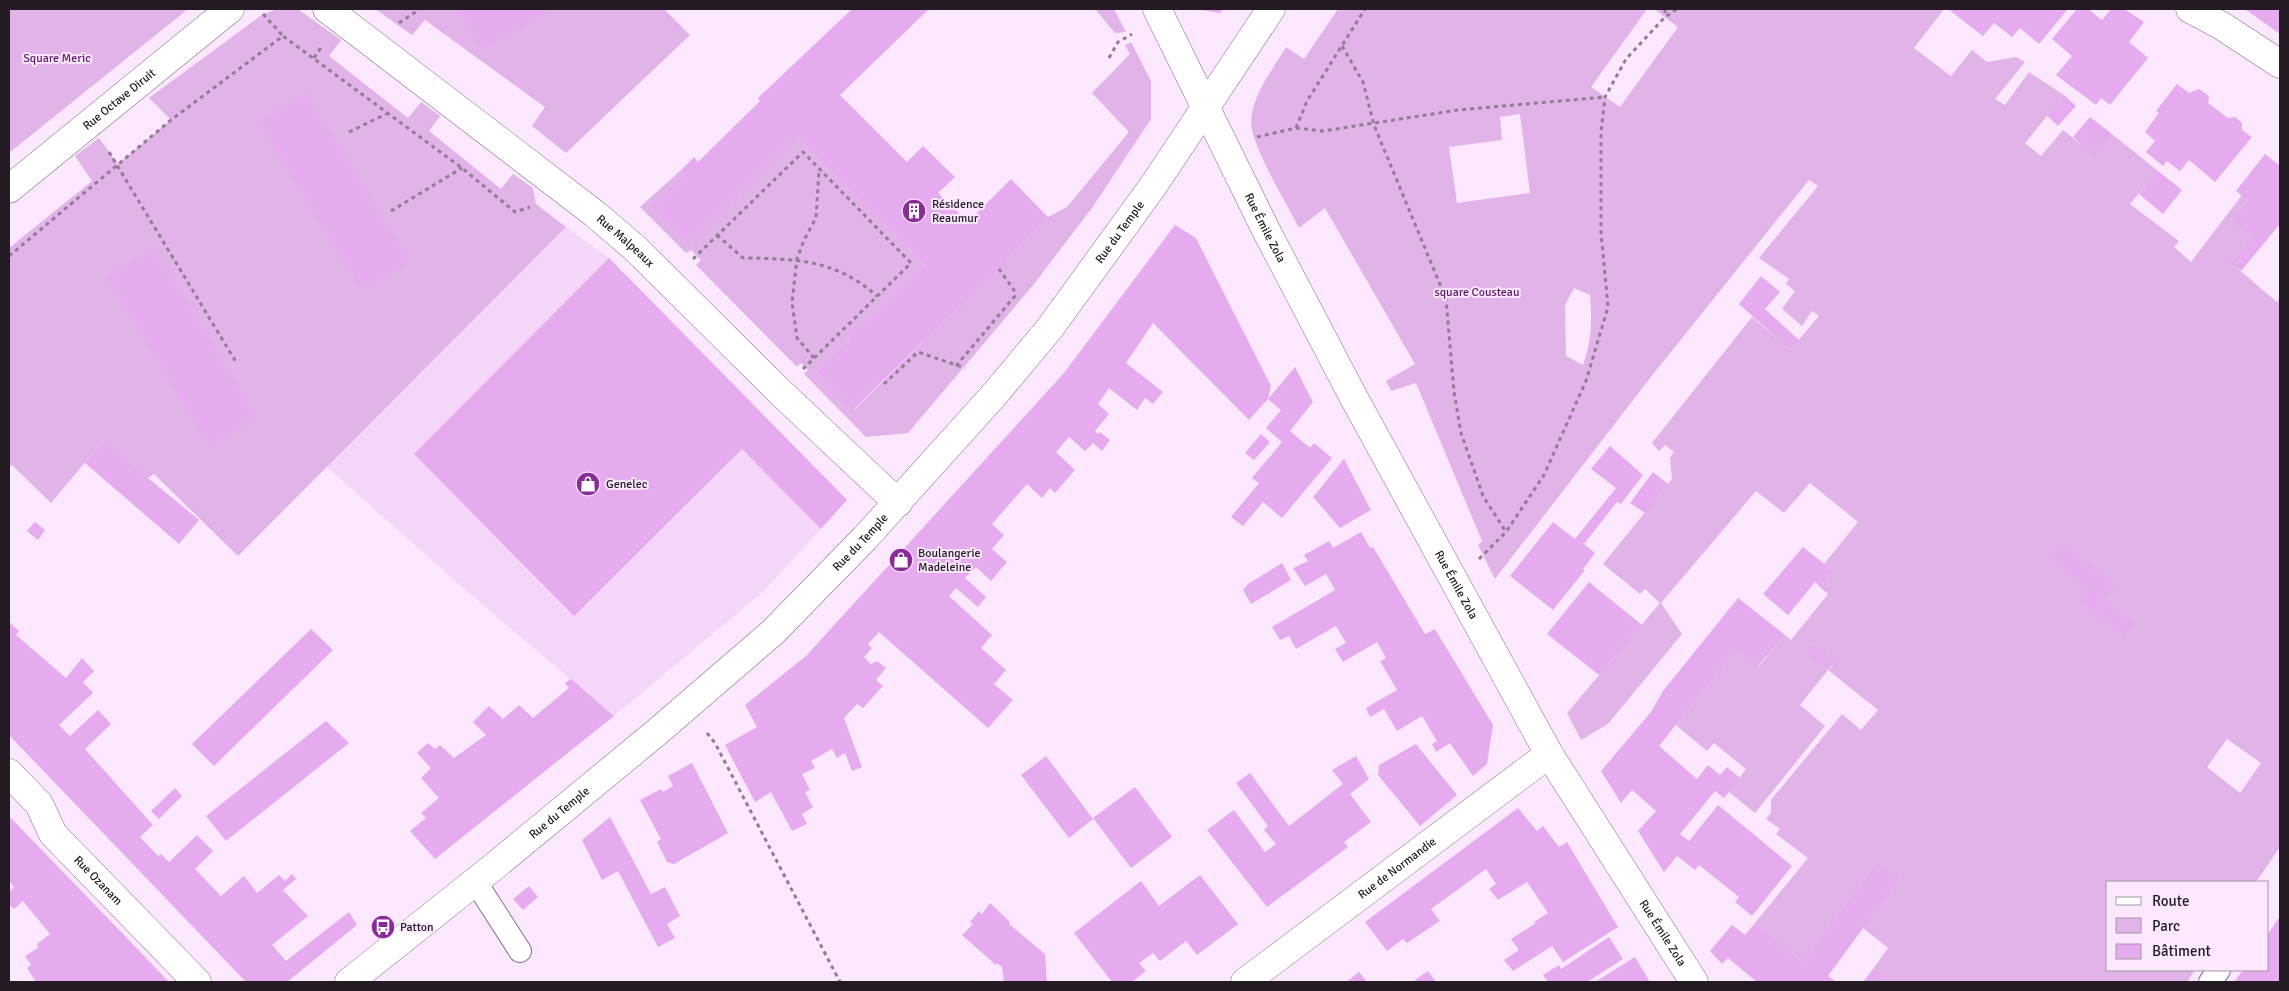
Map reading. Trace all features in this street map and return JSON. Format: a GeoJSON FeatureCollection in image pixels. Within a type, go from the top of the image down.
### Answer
{"type":"FeatureCollection","features":[{"type":"Feature","properties":{"kind":"street","name":"Rue Octave Diruit"},"geometry":{"type":"LineString","coordinates":[[9,190],[88,123],[230,9]]}},
{"type":"Feature","properties":{"kind":"street","name":"Rue Malpeaux"},"geometry":{"type":"LineString","coordinates":[[327,9],[595,214],[670,282],[779,391],[898,503]]}},
{"type":"Feature","properties":{"kind":"street","name":"Rue Émile Zola"},"geometry":{"type":"LineString","coordinates":[[1157,9],[1171,33],[1237,175],[1354,398],[1549,754],[1694,982]]}},
{"type":"Feature","properties":{"kind":"street","name":"Rue du Temple"},"geometry":{"type":"LineString","coordinates":[[349,982],[686,707],[773,632],[898,503],[994,395],[1050,328],[1152,186],[1271,9]]}},
{"type":"Feature","properties":{"kind":"street"},"geometry":{"type":"LineString","coordinates":[[2190,9],[2222,26],[2280,64]]}},
{"type":"Feature","properties":{"kind":"street","name":"Rue de Normandie"},"geometry":{"type":"LineString","coordinates":[[1245,982],[1549,754]]}},
{"type":"Feature","properties":{"kind":"street","name":"Rue Ozanam"},"geometry":{"type":"LineString","coordinates":[[9,774],[39,804],[53,834],[198,982]]}},
{"type":"Feature","properties":{"kind":"lane"},"geometry":{"type":"LineString","coordinates":[[475,881],[520,951]]}},
{"type":"Feature","properties":{"kind":"lane"},"geometry":{"type":"LineString","coordinates":[[2210,982],[2218,971]]}},
{"type":"Feature","properties":{"kind":"path"},"geometry":{"type":"LineString","coordinates":[[257,9],[282,36],[462,168],[514,212],[536,204],[558,187]]}},
{"type":"Feature","properties":{"kind":"path"},"geometry":{"type":"LineString","coordinates":[[396,25],[420,9]]}},
{"type":"Feature","properties":{"kind":"path"},"geometry":{"type":"LineString","coordinates":[[1365,9],[1307,101],[1296,128],[1323,131],[1374,125],[1458,110],[1605,97]]}},
{"type":"Feature","properties":{"kind":"path"},"geometry":{"type":"LineString","coordinates":[[1665,9],[1665,17]]}},
{"type":"Feature","properties":{"kind":"path"},"geometry":{"type":"LineString","coordinates":[[1454,581],[1463,576],[1506,532],[1544,475],[1586,381],[1608,307],[1601,193],[1601,132],[1605,97],[1626,59],[1665,17],[1677,9]]}},
{"type":"Feature","properties":{"kind":"path"},"geometry":{"type":"LineString","coordinates":[[1109,58],[1118,42],[1133,33]]}},
{"type":"Feature","properties":{"kind":"path"},"geometry":{"type":"LineString","coordinates":[[9,256],[171,120],[282,36]]}},
{"type":"Feature","properties":{"kind":"path"},"geometry":{"type":"LineString","coordinates":[[1342,46],[1363,82],[1374,125],[1446,299],[1454,392],[1462,433],[1483,496],[1506,532]]}},
{"type":"Feature","properties":{"kind":"path"},"geometry":{"type":"LineString","coordinates":[[349,132],[388,113]]}},
{"type":"Feature","properties":{"kind":"path"},"geometry":{"type":"LineString","coordinates":[[88,123],[118,164],[236,362]]}},
{"type":"Feature","properties":{"kind":"path"},"geometry":{"type":"LineString","coordinates":[[670,282],[803,152],[911,263],[779,391]]}},
{"type":"Feature","properties":{"kind":"path"},"geometry":{"type":"LineString","coordinates":[[391,211],[462,168]]}},
{"type":"Feature","properties":{"kind":"path"},"geometry":{"type":"LineString","coordinates":[[814,358],[797,338],[792,303],[797,259],[804,240],[816,218],[819,169]]}},
{"type":"Feature","properties":{"kind":"path"},"geometry":{"type":"LineString","coordinates":[[717,235],[743,258],[797,259],[842,272],[862,282],[878,296]]}},
{"type":"Feature","properties":{"kind":"path"},"geometry":{"type":"LineString","coordinates":[[956,366],[1015,296],[1014,290],[999,269]]}},
{"type":"Feature","properties":{"kind":"path"},"geometry":{"type":"LineString","coordinates":[[884,384],[918,352],[964,368]]}},
{"type":"Feature","properties":{"kind":"path"},"geometry":{"type":"LineString","coordinates":[[686,707],[715,742],[840,982]]}},
{"type":"Feature","properties":{"kind":"shaded area","name":"Genelec"},"geometry":{"type":"Polygon","coordinates":[[[566,227],[609,258],[847,500],[763,592],[614,716],[462,587],[327,467],[566,227]]]}},
{"type":"Feature","properties":{"kind":"green space","name":"Square Meric"},"geometry":{"type":"Polygon","coordinates":[[[9,9],[188,9],[9,153],[9,9]]]}},
{"type":"Feature","properties":{"kind":"green space"},"geometry":{"type":"Polygon","coordinates":[[[278,9],[299,10],[341,40],[329,56],[408,118],[421,102],[440,116],[429,131],[501,189],[513,174],[533,188],[536,204],[566,227],[238,556],[154,474],[148,478],[103,441],[51,503],[12,465],[9,468],[9,248],[92,181],[75,156],[99,138],[118,164],[171,120],[149,98],[263,14],[278,9]]]}},
{"type":"Feature","properties":{"kind":"green space"},"geometry":{"type":"Polygon","coordinates":[[[375,9],[664,9],[690,35],[566,153],[532,126],[545,107],[425,20],[412,35],[375,9]]]}},
{"type":"Feature","properties":{"kind":"green space"},"geometry":{"type":"Polygon","coordinates":[[[1095,9],[1114,9],[1126,32],[1115,33],[1095,9]]]}},
{"type":"Feature","properties":{"kind":"green space","name":"square Cousteau"},"geometry":{"type":"Polygon","coordinates":[[[1338,9],[1647,9],[1591,87],[1620,107],[1678,27],[1654,9],[1944,9],[1914,48],[1951,76],[1972,50],[1987,62],[2016,57],[2025,62],[1995,99],[2005,105],[2029,72],[2064,95],[2025,143],[2041,156],[2063,130],[2094,155],[2112,134],[2158,171],[2130,204],[2179,241],[2174,247],[2191,262],[2242,195],[2247,200],[2231,221],[2252,237],[2231,263],[2277,302],[2280,298],[2280,847],[2257,881],[2106,881],[2106,971],[2194,971],[2187,982],[1878,982],[1882,976],[1873,969],[1888,948],[1863,928],[1900,878],[1878,862],[1802,961],[1755,923],[1808,858],[1776,834],[1780,829],[1766,819],[1771,813],[1771,800],[1842,714],[1861,730],[1878,710],[1828,670],[1800,705],[1825,726],[1755,813],[1729,792],[1746,769],[1714,743],[1707,751],[1676,725],[1736,650],[1758,667],[1785,635],[1791,640],[1828,594],[1820,587],[1833,571],[1824,564],[1858,522],[1810,483],[1784,513],[1756,491],[1661,603],[1682,634],[1608,724],[1581,740],[1567,713],[1660,603],[1645,589],[1640,594],[1603,564],[1672,479],[1670,458],[1674,452],[1665,445],[1659,451],[1652,443],[1752,317],[1790,350],[1819,316],[1812,311],[1802,326],[1782,309],[1795,291],[1786,284],[1789,279],[1759,258],[1818,186],[1809,180],[1654,373],[1495,579],[1478,545],[1482,541],[1416,383],[1391,391],[1386,381],[1415,364],[1325,208],[1299,228],[1256,144],[1251,120],[1255,101],[1264,82],[1286,47],[1304,59],[1338,9]],[[1520,114],[1500,117],[1502,140],[1449,147],[1457,203],[1530,193],[1520,114]],[[1574,288],[1565,305],[1566,356],[1583,365],[1591,330],[1590,295],[1574,288]],[[2114,585],[2087,588],[2078,601],[2122,636],[2103,600],[2114,585]],[[1813,643],[1807,652],[1829,670],[1836,661],[1813,643]],[[2227,739],[2207,767],[2240,793],[2261,763],[2227,739]]]}},
{"type":"Feature","properties":{"kind":"green space"},"geometry":{"type":"Polygon","coordinates":[[[1131,42],[1151,81],[1151,119],[1092,208],[1034,284],[908,433],[866,437],[804,374],[808,370],[801,363],[797,367],[696,265],[701,260],[691,250],[686,253],[640,207],[680,171],[684,174],[689,244],[798,137],[925,265],[862,328],[857,323],[844,335],[849,340],[816,372],[854,410],[1006,262],[1005,260],[1048,217],[1067,207],[1129,132],[1092,93],[1130,54],[1125,45],[1131,42]]]}},
{"type":"Feature","properties":{"kind":"building"},"geometry":{"type":"Polygon","coordinates":[[[457,9],[552,9],[482,50],[457,9]]]}},
{"type":"Feature","properties":{"kind":"building","name":"Résidence Reaumur"},"geometry":{"type":"Polygon","coordinates":[[[852,9],[929,9],[840,95],[907,162],[923,146],[955,177],[938,193],[968,222],[1011,179],[1048,217],[1005,260],[1007,262],[961,304],[853,410],[816,372],[849,340],[844,335],[857,323],[862,328],[925,265],[798,137],[689,244],[652,206],[684,174],[680,171],[694,157],[698,162],[760,101],[758,98],[852,9]]]}},
{"type":"Feature","properties":{"kind":"building"},"geometry":{"type":"Polygon","coordinates":[[[1195,9],[1223,9],[1220,13],[1195,9]]]}},
{"type":"Feature","properties":{"kind":"building"},"geometry":{"type":"Polygon","coordinates":[[[1948,9],[2067,10],[2039,44],[2020,28],[2012,37],[1994,23],[1983,36],[1948,9]]]}},
{"type":"Feature","properties":{"kind":"building"},"geometry":{"type":"Polygon","coordinates":[[[2077,9],[2088,9],[2102,20],[2111,9],[2124,9],[2144,22],[2129,42],[2148,58],[2110,105],[2101,98],[2096,105],[2056,75],[2072,56],[2052,39],[2077,9]]]}},
{"type":"Feature","properties":{"kind":"building"},"geometry":{"type":"Polygon","coordinates":[[[2245,9],[2280,9],[2280,34],[2245,9]]]}},
{"type":"Feature","properties":{"kind":"building"},"geometry":{"type":"Polygon","coordinates":[[[2177,84],[2189,93],[2199,89],[2209,96],[2208,103],[2228,118],[2235,117],[2242,123],[2242,130],[2252,137],[2215,182],[2189,160],[2180,171],[2167,161],[2163,166],[2146,152],[2155,141],[2145,132],[2159,113],[2156,111],[2177,84]]]}},
{"type":"Feature","properties":{"kind":"building"},"geometry":{"type":"Polygon","coordinates":[[[306,93],[409,262],[362,290],[259,122],[306,93]]]}},
{"type":"Feature","properties":{"kind":"building"},"geometry":{"type":"Polygon","coordinates":[[[2064,95],[2076,106],[2058,126],[2047,116],[2064,95]]]}},
{"type":"Feature","properties":{"kind":"building"},"geometry":{"type":"Polygon","coordinates":[[[2090,117],[2112,134],[2094,156],[2073,137],[2090,117]]]}},
{"type":"Feature","properties":{"kind":"building"},"geometry":{"type":"Polygon","coordinates":[[[2265,154],[2280,166],[2280,224],[2241,271],[2231,263],[2252,237],[2231,221],[2247,200],[2236,191],[2265,154]]]}},
{"type":"Feature","properties":{"kind":"building"},"geometry":{"type":"Polygon","coordinates":[[[2158,171],[2182,190],[2163,214],[2139,194],[2158,171]]]}},
{"type":"Feature","properties":{"kind":"building"},"geometry":{"type":"Polygon","coordinates":[[[1175,225],[1196,238],[1271,386],[1268,399],[1249,420],[1153,323],[1126,363],[1163,392],[1153,404],[1145,398],[1137,410],[1109,388],[1098,404],[1109,414],[1095,431],[1098,434],[1100,432],[1110,440],[1102,451],[1093,443],[1085,451],[1069,437],[1056,452],[1075,470],[1055,493],[1050,488],[1042,498],[1027,484],[992,524],[1004,535],[992,549],[1007,562],[991,581],[976,567],[965,578],[986,597],[978,607],[956,588],[949,596],[992,635],[981,648],[1006,670],[994,684],[1013,700],[988,728],[879,632],[868,644],[872,648],[864,657],[871,664],[877,661],[886,668],[876,680],[883,686],[863,708],[857,704],[844,718],[862,767],[852,771],[845,753],[837,758],[832,749],[811,761],[815,768],[802,774],[810,790],[805,792],[813,807],[802,814],[807,824],[792,831],[771,792],[755,802],[725,745],[757,727],[745,705],[806,656],[1064,373],[1175,225]]]}},
{"type":"Feature","properties":{"kind":"building"},"geometry":{"type":"Polygon","coordinates":[[[154,249],[256,417],[210,446],[107,277],[154,249]]]}},
{"type":"Feature","properties":{"kind":"building"},"geometry":{"type":"Polygon","coordinates":[[[609,258],[847,500],[821,529],[742,449],[574,616],[414,454],[609,258]]]}},
{"type":"Feature","properties":{"kind":"building"},"geometry":{"type":"Polygon","coordinates":[[[1761,276],[1780,292],[1765,309],[1799,340],[1790,350],[1739,304],[1761,276]]]}},
{"type":"Feature","properties":{"kind":"building"},"geometry":{"type":"Polygon","coordinates":[[[1295,367],[1313,402],[1290,431],[1310,448],[1314,443],[1332,458],[1282,518],[1263,502],[1243,526],[1231,517],[1259,483],[1252,478],[1282,442],[1266,428],[1281,410],[1268,399],[1295,367]]]}},
{"type":"Feature","properties":{"kind":"building"},"geometry":{"type":"Polygon","coordinates":[[[1261,434],[1270,442],[1254,460],[1245,453],[1261,434]]]}},
{"type":"Feature","properties":{"kind":"building"},"geometry":{"type":"Polygon","coordinates":[[[103,441],[199,520],[179,544],[85,463],[103,441]]]}},
{"type":"Feature","properties":{"kind":"building"},"geometry":{"type":"Polygon","coordinates":[[[1610,446],[1643,475],[1621,504],[1617,502],[1584,544],[1595,553],[1583,569],[1585,570],[1553,610],[1510,576],[1553,522],[1575,539],[1616,488],[1591,469],[1610,446]]]}},
{"type":"Feature","properties":{"kind":"building"},"geometry":{"type":"Polygon","coordinates":[[[1344,459],[1371,510],[1340,528],[1313,497],[1344,459]]]}},
{"type":"Feature","properties":{"kind":"building"},"geometry":{"type":"Polygon","coordinates":[[[1653,472],[1668,484],[1645,513],[1630,503],[1653,472]]]}},
{"type":"Feature","properties":{"kind":"building"},"geometry":{"type":"Polygon","coordinates":[[[35,522],[45,530],[38,540],[27,531],[35,522]]]}},
{"type":"Feature","properties":{"kind":"building"},"geometry":{"type":"Polygon","coordinates":[[[1361,532],[1370,548],[1373,547],[1425,634],[1435,629],[1493,725],[1487,764],[1473,776],[1450,743],[1436,752],[1432,744],[1437,741],[1422,716],[1397,731],[1384,709],[1370,717],[1366,708],[1397,690],[1380,661],[1386,658],[1377,642],[1343,662],[1335,649],[1346,643],[1336,626],[1296,649],[1289,636],[1280,640],[1272,627],[1335,590],[1326,574],[1305,586],[1293,568],[1308,561],[1304,555],[1329,541],[1333,548],[1361,532]]]}},
{"type":"Feature","properties":{"kind":"building"},"geometry":{"type":"Polygon","coordinates":[[[2061,543],[2115,585],[2103,600],[2133,623],[2123,637],[2078,601],[2087,588],[2050,558],[2061,543]]]}},
{"type":"Feature","properties":{"kind":"building"},"geometry":{"type":"Polygon","coordinates":[[[1803,547],[1833,571],[1820,587],[1815,582],[1788,615],[1763,594],[1803,547]]]}},
{"type":"Feature","properties":{"kind":"building"},"geometry":{"type":"Polygon","coordinates":[[[1282,563],[1291,580],[1251,604],[1243,590],[1248,584],[1282,563]]]}},
{"type":"Feature","properties":{"kind":"building"},"geometry":{"type":"Polygon","coordinates":[[[1589,582],[1642,625],[1599,675],[1547,634],[1589,582]]]}},
{"type":"Feature","properties":{"kind":"building"},"geometry":{"type":"Polygon","coordinates":[[[1738,598],[1785,635],[1757,667],[1736,650],[1659,746],[1697,779],[1708,765],[1720,775],[1727,767],[1740,778],[1724,798],[1715,791],[1680,834],[1689,841],[1718,805],[1792,866],[1752,916],[1735,902],[1739,897],[1699,865],[1695,870],[1677,856],[1664,872],[1638,831],[1656,811],[1632,790],[1621,803],[1601,771],[1651,712],[1663,691],[1738,598]]]}},
{"type":"Feature","properties":{"kind":"building"},"geometry":{"type":"Polygon","coordinates":[[[9,622],[19,631],[16,635],[66,678],[82,658],[94,671],[83,682],[93,693],[59,725],[70,736],[98,710],[111,724],[85,749],[153,825],[140,837],[158,856],[161,854],[169,862],[197,835],[213,851],[195,869],[221,896],[244,876],[257,893],[279,875],[285,881],[292,874],[296,879],[283,890],[308,916],[272,945],[286,961],[349,912],[357,925],[287,982],[246,982],[9,735],[9,622]]]}},
{"type":"Feature","properties":{"kind":"building"},"geometry":{"type":"Polygon","coordinates":[[[311,629],[333,650],[214,766],[192,744],[311,629]]]}},
{"type":"Feature","properties":{"kind":"building"},"geometry":{"type":"Polygon","coordinates":[[[1813,643],[1836,661],[1828,670],[1806,652],[1813,643]]]}},
{"type":"Feature","properties":{"kind":"building"},"geometry":{"type":"Polygon","coordinates":[[[571,679],[614,716],[435,859],[410,831],[426,818],[421,813],[439,798],[421,778],[431,768],[417,753],[428,743],[435,749],[440,745],[454,758],[486,735],[473,722],[489,706],[503,719],[519,705],[533,718],[569,688],[565,683],[571,679]]]}},
{"type":"Feature","properties":{"kind":"building"},"geometry":{"type":"Polygon","coordinates":[[[326,721],[349,743],[226,841],[206,816],[326,721]]]}},
{"type":"Feature","properties":{"kind":"building"},"geometry":{"type":"Polygon","coordinates":[[[1416,744],[1457,795],[1420,826],[1378,775],[1379,765],[1416,744]]]}},
{"type":"Feature","properties":{"kind":"building"},"geometry":{"type":"Polygon","coordinates":[[[1046,756],[1093,819],[1069,838],[1021,775],[1046,756]]]}},
{"type":"Feature","properties":{"kind":"building"},"geometry":{"type":"Polygon","coordinates":[[[1356,756],[1369,779],[1350,794],[1371,822],[1344,842],[1348,847],[1267,907],[1207,830],[1234,810],[1265,852],[1276,844],[1264,830],[1268,826],[1236,783],[1250,773],[1289,826],[1343,784],[1332,770],[1356,756]]]}},
{"type":"Feature","properties":{"kind":"building"},"geometry":{"type":"Polygon","coordinates":[[[692,763],[728,833],[674,864],[667,862],[657,842],[661,839],[640,800],[661,789],[663,792],[673,786],[668,776],[692,763]]]}},
{"type":"Feature","properties":{"kind":"building"},"geometry":{"type":"Polygon","coordinates":[[[1135,787],[1172,837],[1131,868],[1093,818],[1135,787]]]}},
{"type":"Feature","properties":{"kind":"building"},"geometry":{"type":"Polygon","coordinates":[[[175,788],[182,796],[159,819],[151,811],[175,788]]]}},
{"type":"Feature","properties":{"kind":"building"},"geometry":{"type":"Polygon","coordinates":[[[1518,808],[1537,831],[1543,826],[1559,847],[1567,842],[1618,927],[1563,962],[1552,946],[1513,971],[1504,960],[1519,950],[1511,939],[1548,913],[1527,882],[1498,900],[1489,889],[1496,884],[1486,869],[1431,909],[1440,921],[1407,943],[1403,939],[1387,951],[1365,922],[1518,808]]]}},
{"type":"Feature","properties":{"kind":"building"},"geometry":{"type":"Polygon","coordinates":[[[9,816],[169,982],[36,982],[27,968],[31,965],[25,956],[38,948],[37,944],[50,934],[23,901],[14,909],[9,904],[9,892],[14,887],[9,881],[9,816]]]}},
{"type":"Feature","properties":{"kind":"building"},"geometry":{"type":"Polygon","coordinates":[[[610,817],[651,894],[665,887],[680,916],[667,924],[675,938],[658,947],[618,871],[602,880],[582,840],[610,817]]]}},
{"type":"Feature","properties":{"kind":"building"},"geometry":{"type":"Polygon","coordinates":[[[1878,862],[1900,878],[1828,976],[1834,982],[1757,982],[1728,958],[1722,964],[1710,951],[1732,925],[1745,935],[1755,923],[1802,961],[1878,862]]]}},
{"type":"Feature","properties":{"kind":"building"},"geometry":{"type":"Polygon","coordinates":[[[1200,875],[1238,924],[1197,955],[1186,941],[1160,961],[1153,953],[1139,963],[1146,971],[1132,982],[1112,982],[1074,933],[1141,881],[1159,906],[1200,875]]]}},
{"type":"Feature","properties":{"kind":"building"},"geometry":{"type":"Polygon","coordinates":[[[529,886],[538,897],[523,910],[513,899],[529,886]]]}},
{"type":"Feature","properties":{"kind":"building"},"geometry":{"type":"Polygon","coordinates":[[[990,903],[1010,922],[1009,924],[1045,954],[1047,982],[1004,982],[1002,967],[997,963],[996,965],[962,935],[973,924],[970,922],[979,911],[982,914],[990,903]]]}},
{"type":"Feature","properties":{"kind":"building"},"geometry":{"type":"Polygon","coordinates":[[[2280,916],[2280,979],[2278,982],[2234,982],[2242,971],[2269,971],[2269,932],[2280,916]]]}},
{"type":"Feature","properties":{"kind":"building"},"geometry":{"type":"Polygon","coordinates":[[[1609,937],[1623,959],[1587,982],[1548,982],[1543,975],[1559,965],[1561,969],[1609,937]]]}},
{"type":"Feature","properties":{"kind":"building"},"geometry":{"type":"Polygon","coordinates":[[[1635,957],[1650,982],[1595,982],[1635,957]]]}},
{"type":"Feature","properties":{"kind":"building"},"geometry":{"type":"Polygon","coordinates":[[[1873,969],[1883,976],[1878,982],[1863,982],[1873,969]]]}},
{"type":"Feature","properties":{"kind":"building"},"geometry":{"type":"Polygon","coordinates":[[[1428,971],[1436,982],[1417,982],[1415,980],[1428,971]]]}},
{"type":"Feature","properties":{"kind":"building"},"geometry":{"type":"Polygon","coordinates":[[[1359,972],[1367,982],[1346,982],[1359,972]]]}},
{"type":"Feature","properties":{"kind":"place","name":"Résidence Reaumur"},"geometry":{"type":"Point","coordinates":[914,211]}},
{"type":"Feature","properties":{"kind":"place","name":"Genelec"},"geometry":{"type":"Point","coordinates":[588,484]}},
{"type":"Feature","properties":{"kind":"place","name":"Boulangerie Madeleine"},"geometry":{"type":"Point","coordinates":[901,560]}},
{"type":"Feature","properties":{"kind":"place","name":"Patton"},"geometry":{"type":"Point","coordinates":[383,927]}}]}
